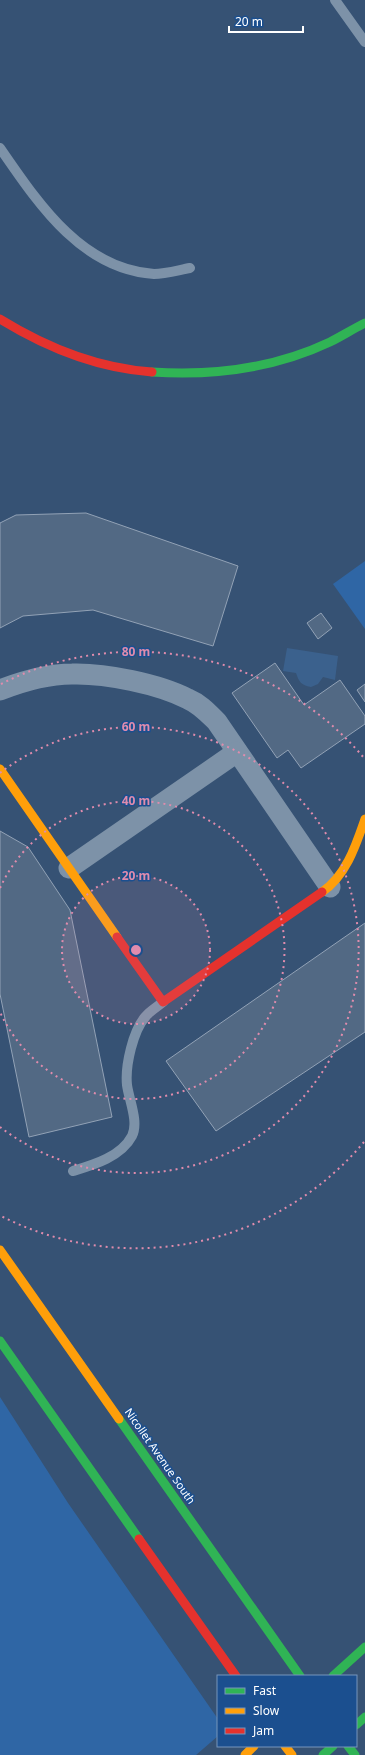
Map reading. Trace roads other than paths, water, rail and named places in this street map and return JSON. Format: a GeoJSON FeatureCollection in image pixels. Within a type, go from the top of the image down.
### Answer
{"type":"FeatureCollection","features":[{"type":"Feature","properties":{"kind":"main road"},"geometry":{"type":"LineString","coordinates":[[0,319],[60,352],[94,362],[130,370],[189,375],[254,368],[315,348],[348,334],[365,323]]}},
{"type":"Feature","properties":{"kind":"main road"},"geometry":{"type":"LineString","coordinates":[[0,769],[163,1002],[330,887],[356,847],[365,820]]}},
{"type":"Feature","properties":{"kind":"main road","name":"Nicollet Avenue South"},"geometry":{"type":"LineString","coordinates":[[0,1250],[299,1675]]}},
{"type":"Feature","properties":{"kind":"main road"},"geometry":{"type":"LineString","coordinates":[[0,1340],[235,1675]]}},
{"type":"Feature","properties":{"kind":"main road"},"geometry":{"type":"LineString","coordinates":[[334,1675],[365,1647]]}},
{"type":"Feature","properties":{"kind":"main road"},"geometry":{"type":"LineString","coordinates":[[357,1724],[365,1717]]}},
{"type":"Feature","properties":{"kind":"main road"},"geometry":{"type":"LineString","coordinates":[[244,1755],[253,1747]]}},
{"type":"Feature","properties":{"kind":"main road"},"geometry":{"type":"LineString","coordinates":[[286,1747],[292,1755]]}},
{"type":"Feature","properties":{"kind":"main road"},"geometry":{"type":"LineString","coordinates":[[323,1755],[332,1747]]}},
{"type":"Feature","properties":{"kind":"main road"},"geometry":{"type":"LineString","coordinates":[[349,1747],[355,1755]]}},
{"type":"Feature","properties":{"kind":"street"},"geometry":{"type":"LineString","coordinates":[[0,690],[41,677],[72,674],[106,677],[145,684],[167,690],[189,699],[205,710],[217,722],[330,887]]}},
{"type":"Feature","properties":{"kind":"street"},"geometry":{"type":"LineString","coordinates":[[69,868],[237,752]]}},
{"type":"Feature","properties":{"kind":"lane"},"geometry":{"type":"LineString","coordinates":[[335,0],[365,42]]}},
{"type":"Feature","properties":{"kind":"lane"},"geometry":{"type":"LineString","coordinates":[[0,148],[36,199],[61,229],[90,251],[121,268],[155,274],[190,268]]}},
{"type":"Feature","properties":{"kind":"lane"},"geometry":{"type":"LineString","coordinates":[[73,1171],[99,1163],[121,1149],[132,1136],[134,1119],[127,1084],[134,1038],[146,1016],[163,1002]]}}]}
